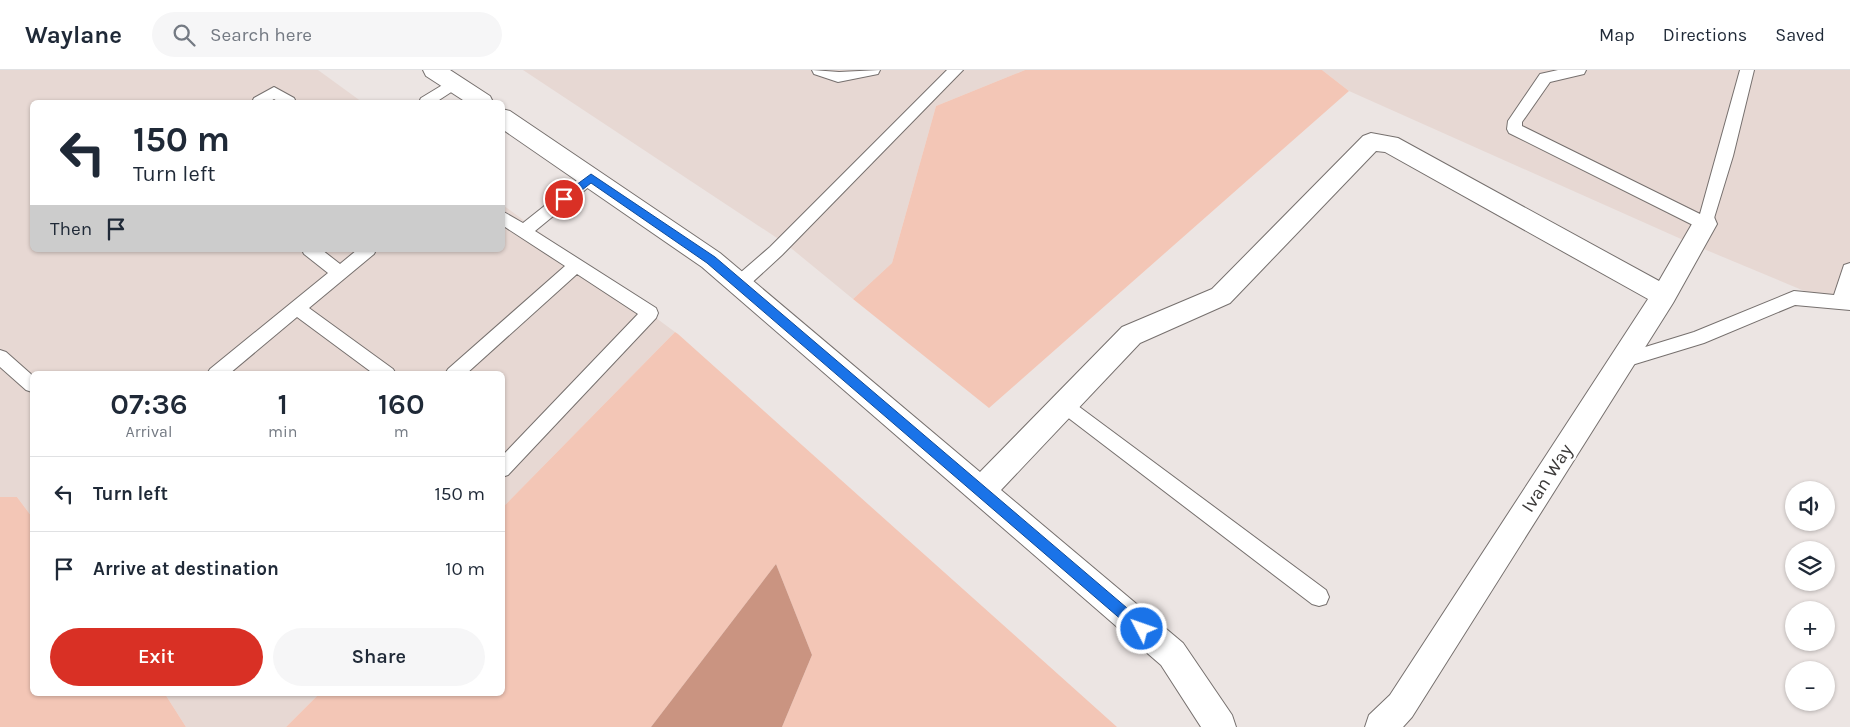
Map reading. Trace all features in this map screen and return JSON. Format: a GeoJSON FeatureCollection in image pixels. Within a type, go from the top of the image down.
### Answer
{"type":"FeatureCollection","features":[{"type":"Feature","properties":{"kind":"street"},"geometry":{"type":"LineString","coordinates":[[434,70],[479,100]]}},
{"type":"Feature","properties":{"kind":"street"},"geometry":{"type":"LineString","coordinates":[[505,119],[711,260],[1172,654],[1220,727]]}},
{"type":"Feature","properties":{"kind":"street"},"geometry":{"type":"LineString","coordinates":[[981,491],[1131,335],[1221,296],[1372,142],[1390,144],[1664,296]]}},
{"type":"Feature","properties":{"kind":"street","name":"Ivan Way"},"geometry":{"type":"LineString","coordinates":[[1381,727],[1402,706],[1664,296],[1705,224]]}},
{"type":"Feature","properties":{"kind":"lane"},"geometry":{"type":"LineString","coordinates":[[819,70],[838,77],[873,70]]}},
{"type":"Feature","properties":{"kind":"lane"},"geometry":{"type":"LineString","coordinates":[[739,284],[783,244],[956,70]]}},
{"type":"Feature","properties":{"kind":"lane"},"geometry":{"type":"LineString","coordinates":[[1579,70],[1545,78],[1515,121],[1514,129],[1705,224],[1725,156],[1744,70]]}},
{"type":"Feature","properties":{"kind":"lane"},"geometry":{"type":"LineString","coordinates":[[429,100],[454,83]]}},
{"type":"Feature","properties":{"kind":"lane"},"geometry":{"type":"LineString","coordinates":[[262,100],[274,92],[287,100]]}},
{"type":"Feature","properties":{"kind":"lane"},"geometry":{"type":"LineString","coordinates":[[524,231],[591,177]]}},
{"type":"Feature","properties":{"kind":"lane"},"geometry":{"type":"LineString","coordinates":[[505,219],[650,313],[505,466]]}},
{"type":"Feature","properties":{"kind":"lane"},"geometry":{"type":"LineString","coordinates":[[313,252],[340,273]]}},
{"type":"Feature","properties":{"kind":"lane"},"geometry":{"type":"LineString","coordinates":[[220,371],[366,252]]}},
{"type":"Feature","properties":{"kind":"lane"},"geometry":{"type":"LineString","coordinates":[[457,371],[577,265]]}},
{"type":"Feature","properties":{"kind":"lane"},"geometry":{"type":"LineString","coordinates":[[1622,361],[1698,338],[1794,298],[1845,302],[1850,270]]}},
{"type":"Feature","properties":{"kind":"lane"},"geometry":{"type":"LineString","coordinates":[[297,308],[383,371]]}},
{"type":"Feature","properties":{"kind":"lane"},"geometry":{"type":"LineString","coordinates":[[0,356],[30,383]]}},
{"type":"Feature","properties":{"kind":"lane"},"geometry":{"type":"LineString","coordinates":[[1064,404],[1320,597]]}},
{"type":"Feature","properties":{"kind":"shaded area"},"geometry":{"type":"Polygon","coordinates":[[[0,70],[318,70],[359,100],[30,100],[30,252],[505,252],[505,206],[675,332],[505,505],[505,371],[30,371],[30,514],[17,497],[0,497],[0,70]]]}},
{"type":"Feature","properties":{"kind":"shaded area"},"geometry":{"type":"Polygon","coordinates":[[[523,70],[1025,70],[936,106],[892,263],[853,299],[786,244],[523,70]]]}},
{"type":"Feature","properties":{"kind":"shaded area"},"geometry":{"type":"Polygon","coordinates":[[[1025,70],[1322,70],[1349,91],[989,408],[853,299],[892,263],[936,106],[1025,70]]]}},
{"type":"Feature","properties":{"kind":"shaded area"},"geometry":{"type":"Polygon","coordinates":[[[1322,70],[1850,70],[1850,310],[1699,247],[1349,91],[1322,70]]]}},
{"type":"Feature","properties":{"kind":"shaded area"},"geometry":{"type":"Polygon","coordinates":[[[675,332],[1117,727],[782,727],[812,655],[776,564],[651,727],[286,727],[317,696],[505,696],[505,505],[675,332]]]}},
{"type":"Feature","properties":{"kind":"shaded area"},"geometry":{"type":"Polygon","coordinates":[[[0,497],[17,497],[30,514],[30,696],[166,696],[186,727],[0,727],[0,497]]]}},
{"type":"Feature","properties":{"kind":"shaded area"},"geometry":{"type":"Polygon","coordinates":[[[776,564],[812,655],[782,727],[651,727],[776,564]]]}},
{"type":"Feature","properties":{"kind":"shaded area"},"geometry":{"type":"Polygon","coordinates":[[[166,696],[317,696],[286,727],[186,727],[166,696]]]}},
{"type":"Feature","properties":{"kind":"route"},"geometry":{"type":"LineString","coordinates":[[564,199],[591,177],[711,260],[1142,629]]}}]}
